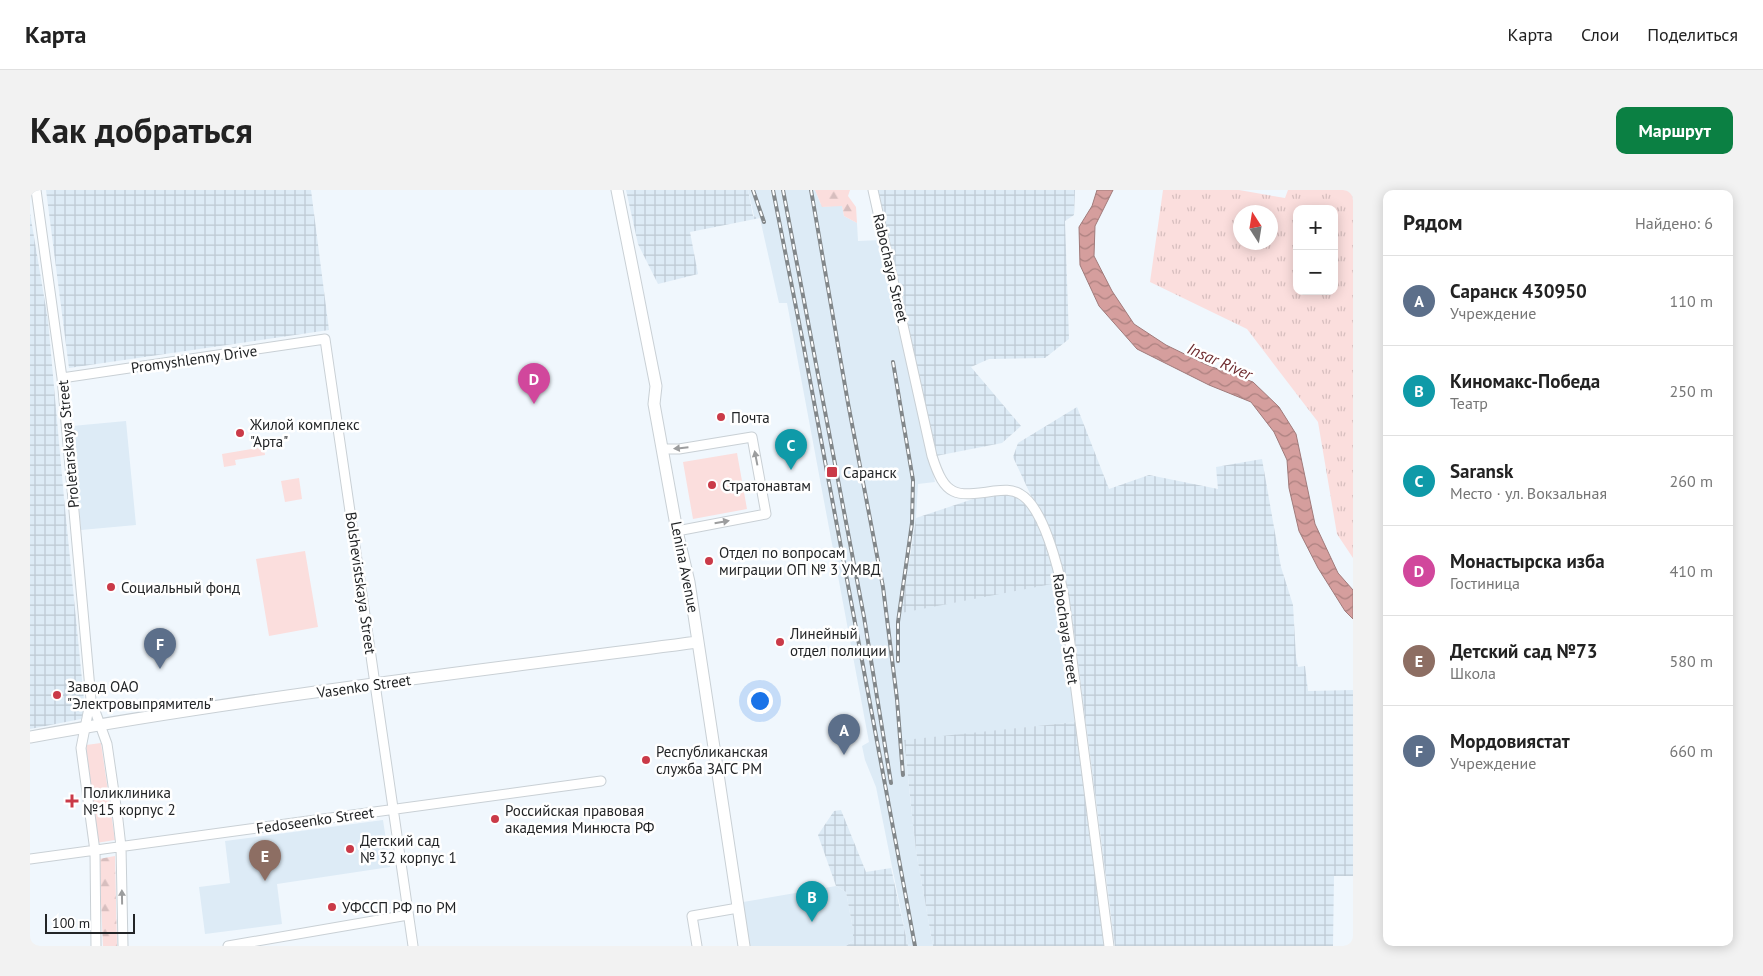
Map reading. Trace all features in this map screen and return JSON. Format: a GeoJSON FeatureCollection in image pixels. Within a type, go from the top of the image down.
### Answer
{"type":"FeatureCollection","features":[{"type":"Feature","properties":{"kind":"main road","name":"Lenina Avenue"},"geometry":{"type":"LineString","coordinates":[[617,190],[656,386],[654,404],[677,531],[689,582],[744,946]]}},
{"type":"Feature","properties":{"kind":"main road","name":"Vasenko Street"},"geometry":{"type":"LineString","coordinates":[[30,737],[375,684],[698,642]]}},
{"type":"Feature","properties":{"kind":"street","name":"Proletarskaya Street"},"geometry":{"type":"LineString","coordinates":[[36,190],[62,378],[91,700],[107,744],[121,847],[123,946]]}},
{"type":"Feature","properties":{"kind":"street","name":"Rabochaya Street"},"geometry":{"type":"LineString","coordinates":[[873,190],[932,456],[941,480],[953,491],[963,495],[1012,490],[1024,496],[1036,513],[1053,551],[1064,597],[1110,946]]}},
{"type":"Feature","properties":{"kind":"street","name":"Promyshlenny Drive"},"geometry":{"type":"LineString","coordinates":[[62,378],[325,339]]}},
{"type":"Feature","properties":{"kind":"street","name":"Bolshevistskaya Street"},"geometry":{"type":"LineString","coordinates":[[325,339],[413,946]]}},
{"type":"Feature","properties":{"kind":"street"},"geometry":{"type":"LineString","coordinates":[[662,449],[679,450],[752,437],[766,514],[677,531]]}},
{"type":"Feature","properties":{"kind":"street","name":"Proletarskaya Street"},"geometry":{"type":"LineString","coordinates":[[91,700],[81,748],[95,851],[96,946]]}},
{"type":"Feature","properties":{"kind":"street","name":"Fedoseenko Street"},"geometry":{"type":"LineString","coordinates":[[30,859],[601,781]]}},
{"type":"Feature","properties":{"kind":"street"},"geometry":{"type":"LineString","coordinates":[[697,946],[692,916],[738,908]]}},
{"type":"Feature","properties":{"kind":"street"},"geometry":{"type":"LineString","coordinates":[[228,946],[408,915]]}},
{"type":"Feature","properties":{"kind":"shaded area"},"geometry":{"type":"Polygon","coordinates":[[[46,190],[311,190],[329,330],[69,368],[46,190]]]}},
{"type":"Feature","properties":{"kind":"shaded area"},"geometry":{"type":"Polygon","coordinates":[[[626,190],[748,190],[753,216],[760,218],[690,232],[698,274],[658,284],[638,244],[626,190]]]}},
{"type":"Feature","properties":{"kind":"shaded area"},"geometry":{"type":"Polygon","coordinates":[[[748,190],[815,190],[822,207],[842,205],[844,216],[857,223],[858,241],[880,240],[935,482],[918,484],[916,518],[908,561],[1057,583],[1076,722],[904,741],[916,851],[933,946],[908,946],[876,787],[865,760],[862,746],[869,742],[787,303],[779,303],[760,218],[754,216],[748,190]]]}},
{"type":"Feature","properties":{"kind":"shaded area"},"geometry":{"type":"Polygon","coordinates":[[[877,190],[1075,190],[1074,215],[1065,221],[1069,339],[1045,358],[989,359],[971,367],[1021,426],[1002,443],[936,456],[877,190]]]}},
{"type":"Feature","properties":{"kind":"shaded area"},"geometry":{"type":"Polygon","coordinates":[[[30,213],[48,320],[85,710],[81,719],[30,729],[30,213]]]}},
{"type":"Feature","properties":{"kind":"shaded area"},"geometry":{"type":"Polygon","coordinates":[[[1077,407],[1109,489],[1149,475],[1218,489],[1216,467],[1262,459],[1281,567],[1293,605],[1298,667],[1305,666],[1308,691],[1353,690],[1353,876],[1334,876],[1333,946],[1115,946],[1071,609],[1061,563],[1013,457],[1018,443],[1077,407]]]}},
{"type":"Feature","properties":{"kind":"shaded area"},"geometry":{"type":"Polygon","coordinates":[[[126,421],[136,525],[81,530],[72,426],[126,421]]]}},
{"type":"Feature","properties":{"kind":"shaded area"},"geometry":{"type":"Polygon","coordinates":[[[1001,492],[1014,495],[1026,503],[1034,514],[1057,583],[901,613],[916,518],[985,495],[1001,492]]]}},
{"type":"Feature","properties":{"kind":"shaded area"},"geometry":{"type":"Polygon","coordinates":[[[1076,722],[1106,946],[933,946],[916,851],[904,740],[1076,722]]]}},
{"type":"Feature","properties":{"kind":"shaded area"},"geometry":{"type":"Polygon","coordinates":[[[841,810],[866,872],[891,868],[908,946],[846,946],[853,941],[853,929],[846,892],[836,886],[818,835],[834,811],[841,810]]]}},
{"type":"Feature","properties":{"kind":"shaded area"},"geometry":{"type":"Polygon","coordinates":[[[383,820],[390,867],[277,884],[282,924],[205,934],[199,887],[230,883],[225,841],[383,820]]]}},
{"type":"Feature","properties":{"kind":"shaded area"},"geometry":{"type":"Polygon","coordinates":[[[836,886],[846,892],[853,929],[853,941],[846,946],[750,946],[743,902],[836,886]]]}},
{"type":"Feature","properties":{"kind":"green space"},"geometry":{"type":"Polygon","coordinates":[[[815,190],[850,190],[848,196],[856,207],[857,223],[844,216],[842,206],[822,207],[815,190]]]}},
{"type":"Feature","properties":{"kind":"green space"},"geometry":{"type":"Polygon","coordinates":[[[1163,190],[1239,190],[1285,198],[1288,190],[1353,190],[1353,558],[1337,534],[1318,422],[1247,329],[1150,282],[1163,190]]]}},
{"type":"Feature","properties":{"kind":"green space"},"geometry":{"type":"Polygon","coordinates":[[[264,447],[265,455],[235,460],[236,465],[224,467],[222,454],[264,447]]]}},
{"type":"Feature","properties":{"kind":"green space"},"geometry":{"type":"Polygon","coordinates":[[[737,453],[747,509],[693,519],[683,462],[737,453]]]}},
{"type":"Feature","properties":{"kind":"green space"},"geometry":{"type":"Polygon","coordinates":[[[299,478],[302,499],[285,502],[281,481],[299,478]]]}},
{"type":"Feature","properties":{"kind":"green space"},"geometry":{"type":"Polygon","coordinates":[[[305,551],[318,627],[269,636],[256,559],[305,551]]]}},
{"type":"Feature","properties":{"kind":"green space"},"geometry":{"type":"Polygon","coordinates":[[[101,743],[115,840],[96,843],[86,745],[101,743]]]}},
{"type":"Feature","properties":{"kind":"green space"},"geometry":{"type":"Polygon","coordinates":[[[115,856],[117,946],[103,946],[99,859],[115,856]]]}},
{"type":"Feature","properties":{"kind":"water"},"geometry":{"type":"Polygon","coordinates":[[[1097,190],[1113,190],[1095,226],[1094,256],[1112,291],[1134,324],[1166,345],[1207,365],[1253,382],[1279,407],[1296,434],[1315,524],[1338,573],[1353,590],[1353,619],[1345,611],[1318,568],[1299,531],[1289,488],[1287,460],[1274,432],[1251,402],[1209,385],[1137,349],[1099,306],[1080,265],[1079,227],[1092,206],[1097,190]]]}},
{"type":"Feature","properties":{"kind":"railway"},"geometry":{"type":"LineString","coordinates":[[753,190],[764,222]]}},
{"type":"Feature","properties":{"kind":"railway"},"geometry":{"type":"LineString","coordinates":[[773,190],[915,946]]}},
{"type":"Feature","properties":{"kind":"railway"},"geometry":{"type":"LineString","coordinates":[[783,190],[864,617],[891,783]]}},
{"type":"Feature","properties":{"kind":"railway"},"geometry":{"type":"LineString","coordinates":[[811,190],[848,403],[883,587],[897,699],[903,775]]}},
{"type":"Feature","properties":{"kind":"railway"},"geometry":{"type":"LineString","coordinates":[[893,362],[913,480],[912,523],[898,622],[898,661]]}},
{"type":"Feature","properties":{"kind":"place","name":"Монастырска изба"},"geometry":{"type":"Point","coordinates":[534,404]}},
{"type":"Feature","properties":{"kind":"place","name":"Почта"},"geometry":{"type":"Point","coordinates":[721,417]}},
{"type":"Feature","properties":{"kind":"place","name":"Жилой комплекс \"Арта\""},"geometry":{"type":"Point","coordinates":[240,433]}},
{"type":"Feature","properties":{"kind":"place","name":"Saransk"},"geometry":{"type":"Point","coordinates":[791,470]}},
{"type":"Feature","properties":{"kind":"place","name":"Саранск"},"geometry":{"type":"Point","coordinates":[832,472]}},
{"type":"Feature","properties":{"kind":"place","name":"Стратонавтам"},"geometry":{"type":"Point","coordinates":[712,485]}},
{"type":"Feature","properties":{"kind":"place","name":"Отдел по вопросам миграции ОП № 3 УМВД"},"geometry":{"type":"Point","coordinates":[709,561]}},
{"type":"Feature","properties":{"kind":"place","name":"Социальный фонд"},"geometry":{"type":"Point","coordinates":[111,587]}},
{"type":"Feature","properties":{"kind":"place","name":"Линейный отдел полиции"},"geometry":{"type":"Point","coordinates":[780,642]}},
{"type":"Feature","properties":{"kind":"place","name":"Мордовиястат"},"geometry":{"type":"Point","coordinates":[160,669]}},
{"type":"Feature","properties":{"kind":"place","name":"Завод ОАО \"Электровыпрямитель\""},"geometry":{"type":"Point","coordinates":[57,695]}},
{"type":"Feature","properties":{"kind":"place","name":"Саранск 430950"},"geometry":{"type":"Point","coordinates":[844,755]}},
{"type":"Feature","properties":{"kind":"place","name":"Республиканская служба ЗАГС РМ"},"geometry":{"type":"Point","coordinates":[646,760]}},
{"type":"Feature","properties":{"kind":"place","name":"Поликлиника №15 корпус 2"},"geometry":{"type":"Point","coordinates":[72,801]}},
{"type":"Feature","properties":{"kind":"place","name":"Российская правовая академия Минюста РФ"},"geometry":{"type":"Point","coordinates":[495,819]}},
{"type":"Feature","properties":{"kind":"place","name":"Детский сад № 32 корпус 1"},"geometry":{"type":"Point","coordinates":[350,849]}},
{"type":"Feature","properties":{"kind":"place","name":"Детский сад №73"},"geometry":{"type":"Point","coordinates":[265,881]}},
{"type":"Feature","properties":{"kind":"place","name":"УФССП РФ по РМ"},"geometry":{"type":"Point","coordinates":[332,907]}},
{"type":"Feature","properties":{"kind":"place","name":"Киномакс-Победа"},"geometry":{"type":"Point","coordinates":[812,922]}},
{"type":"Feature","properties":{"kind":"water label","name":"Insar River"},"geometry":{"type":"Point","coordinates":[1220,361]}}]}
